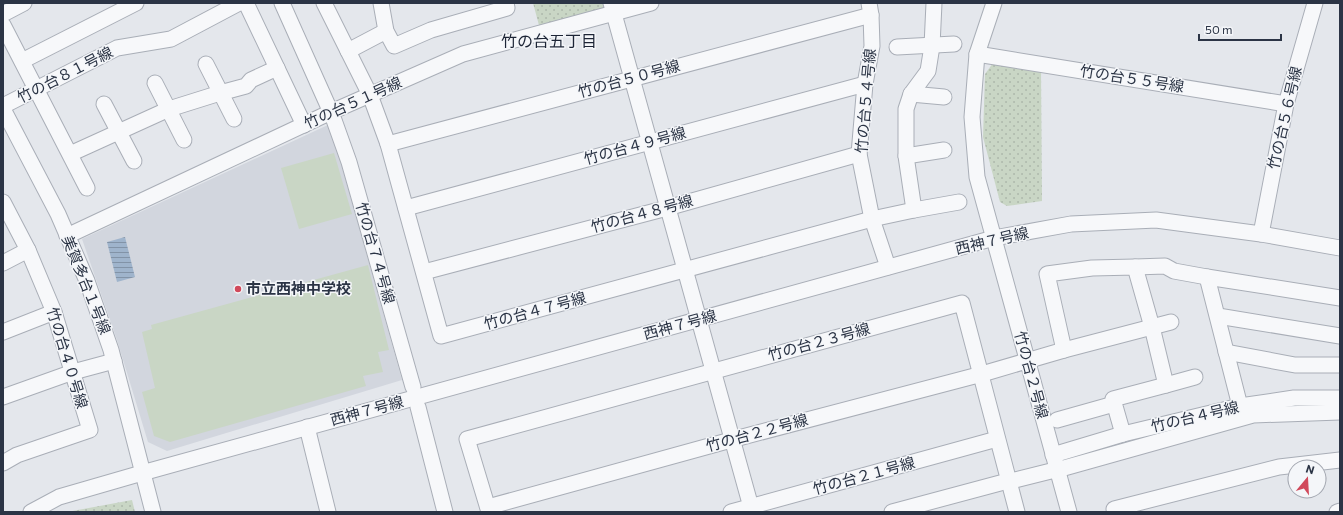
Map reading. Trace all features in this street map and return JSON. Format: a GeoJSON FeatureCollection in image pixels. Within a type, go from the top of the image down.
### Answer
{"type":"FeatureCollection","features":[{"type":"Feature","properties":{"kind":"street"},"geometry":{"type":"LineString","coordinates":[[3,14],[24,3]]}},
{"type":"Feature","properties":{"kind":"street"},"geometry":{"type":"LineString","coordinates":[[22,61],[136,3]]}},
{"type":"Feature","properties":{"kind":"street","name":"竹の台８１号線"},"geometry":{"type":"LineString","coordinates":[[3,108],[36,89],[116,48],[171,39],[239,3]]}},
{"type":"Feature","properties":{"kind":"street"},"geometry":{"type":"LineString","coordinates":[[246,3],[304,125]]}},
{"type":"Feature","properties":{"kind":"street","name":"竹の台７４号線"},"geometry":{"type":"LineString","coordinates":[[282,3],[332,114],[349,162],[413,387]]}},
{"type":"Feature","properties":{"kind":"street","name":"竹の台４７号線"},"geometry":{"type":"LineString","coordinates":[[324,3],[370,95],[388,144],[441,336],[872,219],[959,202]]}},
{"type":"Feature","properties":{"kind":"street"},"geometry":{"type":"LineString","coordinates":[[381,3],[386,31],[394,46],[431,30],[507,8],[506,3]]}},
{"type":"Feature","properties":{"kind":"street","name":"竹の台５１号線"},"geometry":{"type":"LineString","coordinates":[[68,236],[304,125],[463,54],[612,8],[651,3]]}},
{"type":"Feature","properties":{"kind":"street"},"geometry":{"type":"LineString","coordinates":[[914,210],[906,156],[906,109],[911,94],[928,71],[932,46],[934,3]]}},
{"type":"Feature","properties":{"kind":"street","name":"竹の台２号線"},"geometry":{"type":"LineString","coordinates":[[994,3],[977,54],[972,117],[977,177],[1069,512]]}},
{"type":"Feature","properties":{"kind":"street","name":"竹の台５６号線"},"geometry":{"type":"LineString","coordinates":[[1260,234],[1286,104],[1314,3]]}},
{"type":"Feature","properties":{"kind":"street"},"geometry":{"type":"LineString","coordinates":[[612,8],[699,320],[712,372],[751,507]]}},
{"type":"Feature","properties":{"kind":"street","name":"竹の台５０号線"},"geometry":{"type":"LineString","coordinates":[[388,144],[631,78],[870,9]]}},
{"type":"Feature","properties":{"kind":"street","name":"竹の台５４号線"},"geometry":{"type":"LineString","coordinates":[[870,9],[872,46],[864,84],[859,154],[872,219],[888,267]]}},
{"type":"Feature","properties":{"kind":"street"},"geometry":{"type":"LineString","coordinates":[[3,25],[87,188]]}},
{"type":"Feature","properties":{"kind":"street"},"geometry":{"type":"LineString","coordinates":[[348,51],[386,31]]}},
{"type":"Feature","properties":{"kind":"street"},"geometry":{"type":"LineString","coordinates":[[897,47],[954,44]]}},
{"type":"Feature","properties":{"kind":"street","name":"竹の台５５号線"},"geometry":{"type":"LineString","coordinates":[[977,54],[1286,104]]}},
{"type":"Feature","properties":{"kind":"street"},"geometry":{"type":"LineString","coordinates":[[206,64],[234,119]]}},
{"type":"Feature","properties":{"kind":"street"},"geometry":{"type":"LineString","coordinates":[[70,154],[169,110],[246,86],[251,80],[277,68]]}},
{"type":"Feature","properties":{"kind":"street"},"geometry":{"type":"LineString","coordinates":[[155,83],[184,140]]}},
{"type":"Feature","properties":{"kind":"street","name":"竹の台４９号線"},"geometry":{"type":"LineString","coordinates":[[406,208],[864,84]]}},
{"type":"Feature","properties":{"kind":"street"},"geometry":{"type":"LineString","coordinates":[[911,94],[944,97]]}},
{"type":"Feature","properties":{"kind":"street"},"geometry":{"type":"LineString","coordinates":[[104,104],[134,161]]}},
{"type":"Feature","properties":{"kind":"street","name":"美賀多台１号線"},"geometry":{"type":"LineString","coordinates":[[3,108],[58,214],[87,281],[111,350],[142,472]]}},
{"type":"Feature","properties":{"kind":"street"},"geometry":{"type":"LineString","coordinates":[[906,156],[944,150]]}},
{"type":"Feature","properties":{"kind":"street","name":"竹の台４８号線"},"geometry":{"type":"LineString","coordinates":[[424,272],[667,208],[859,154]]}},
{"type":"Feature","properties":{"kind":"street","name":"竹の台４０号線"},"geometry":{"type":"LineString","coordinates":[[3,202],[28,250],[54,312],[90,430],[17,455],[3,463]]}},
{"type":"Feature","properties":{"kind":"street","name":"西神７号線"},"geometry":{"type":"LineString","coordinates":[[31,512],[59,497],[142,472],[307,428],[994,238],[1071,224],[1156,220],[1260,234],[1340,248]]}},
{"type":"Feature","properties":{"kind":"street"},"geometry":{"type":"LineString","coordinates":[[3,263],[28,250]]}},
{"type":"Feature","properties":{"kind":"street"},"geometry":{"type":"LineString","coordinates":[[1064,350],[1047,274],[1092,268],[1165,266],[1174,271],[1340,298]]}},
{"type":"Feature","properties":{"kind":"street"},"geometry":{"type":"LineString","coordinates":[[1135,267],[1166,385]]}},
{"type":"Feature","properties":{"kind":"street"},"geometry":{"type":"LineString","coordinates":[[1207,277],[1240,406]]}},
{"type":"Feature","properties":{"kind":"street","name":"竹の台２３号線"},"geometry":{"type":"LineString","coordinates":[[489,510],[468,439],[962,303],[982,374],[997,439],[1017,512]]}},
{"type":"Feature","properties":{"kind":"street"},"geometry":{"type":"LineString","coordinates":[[3,332],[54,312]]}},
{"type":"Feature","properties":{"kind":"street"},"geometry":{"type":"LineString","coordinates":[[1218,316],[1340,336]]}},
{"type":"Feature","properties":{"kind":"street","name":"竹の台２２号線"},"geometry":{"type":"LineString","coordinates":[[489,510],[731,440],[982,374],[1027,360],[1171,322]]}},
{"type":"Feature","properties":{"kind":"street"},"geometry":{"type":"LineString","coordinates":[[1226,352],[1295,365],[1340,365]]}},
{"type":"Feature","properties":{"kind":"street"},"geometry":{"type":"LineString","coordinates":[[3,396],[73,372],[114,361]]}},
{"type":"Feature","properties":{"kind":"street"},"geometry":{"type":"LineString","coordinates":[[1124,434],[1113,400],[1195,377]]}},
{"type":"Feature","properties":{"kind":"street","name":"竹の台４号線"},"geometry":{"type":"LineString","coordinates":[[1053,455],[1124,434],[1240,406],[1294,398],[1340,398]]}},
{"type":"Feature","properties":{"kind":"street"},"geometry":{"type":"LineString","coordinates":[[1057,420],[1114,404]]}},
{"type":"Feature","properties":{"kind":"street"},"geometry":{"type":"LineString","coordinates":[[418,407],[445,512]]}},
{"type":"Feature","properties":{"kind":"street"},"geometry":{"type":"LineString","coordinates":[[892,512],[1057,470],[1253,415],[1340,412]]}},
{"type":"Feature","properties":{"kind":"street"},"geometry":{"type":"LineString","coordinates":[[307,428],[328,512]]}},
{"type":"Feature","properties":{"kind":"street","name":"竹の台２１号線"},"geometry":{"type":"LineString","coordinates":[[731,512],[997,439]]}},
{"type":"Feature","properties":{"kind":"street"},"geometry":{"type":"LineString","coordinates":[[1114,512],[1114,509],[1279,467],[1340,460]]}},
{"type":"Feature","properties":{"kind":"street"},"geometry":{"type":"LineString","coordinates":[[142,472],[153,512]]}},
{"type":"Feature","properties":{"kind":"shaded area","name":"市立西神中学校"},"geometry":{"type":"Polygon","coordinates":[[[330,124],[402,380],[167,451],[148,442],[117,340],[82,239],[330,124]]]}},
{"type":"Feature","properties":{"kind":"green space"},"geometry":{"type":"Polygon","coordinates":[[[533,3],[606,3],[604,11],[540,29],[533,3]]]}},
{"type":"Feature","properties":{"kind":"green space"},"geometry":{"type":"Polygon","coordinates":[[[993,63],[1041,68],[1042,201],[1007,206],[1000,202],[983,137],[985,74],[993,63]]]}},
{"type":"Feature","properties":{"kind":"green space"},"geometry":{"type":"Polygon","coordinates":[[[334,153],[352,214],[299,229],[281,168],[334,153]]]}},
{"type":"Feature","properties":{"kind":"green space"},"geometry":{"type":"Polygon","coordinates":[[[368,265],[389,350],[378,352],[383,372],[363,376],[366,386],[170,442],[154,436],[142,392],[155,388],[142,332],[152,329],[151,325],[368,265]]]}},
{"type":"Feature","properties":{"kind":"green space"},"geometry":{"type":"Polygon","coordinates":[[[132,500],[135,512],[67,512],[132,500]]]}},
{"type":"Feature","properties":{"kind":"water"},"geometry":{"type":"Polygon","coordinates":[[[125,237],[135,277],[117,282],[107,242],[125,237]]]}},
{"type":"Feature","properties":{"kind":"place","name":"市立西神中学校"},"geometry":{"type":"Point","coordinates":[238,289]}},
{"type":"Feature","properties":{"kind":"district","name":"竹の台五丁目"},"geometry":{"type":"Point","coordinates":[549,41]}}]}
